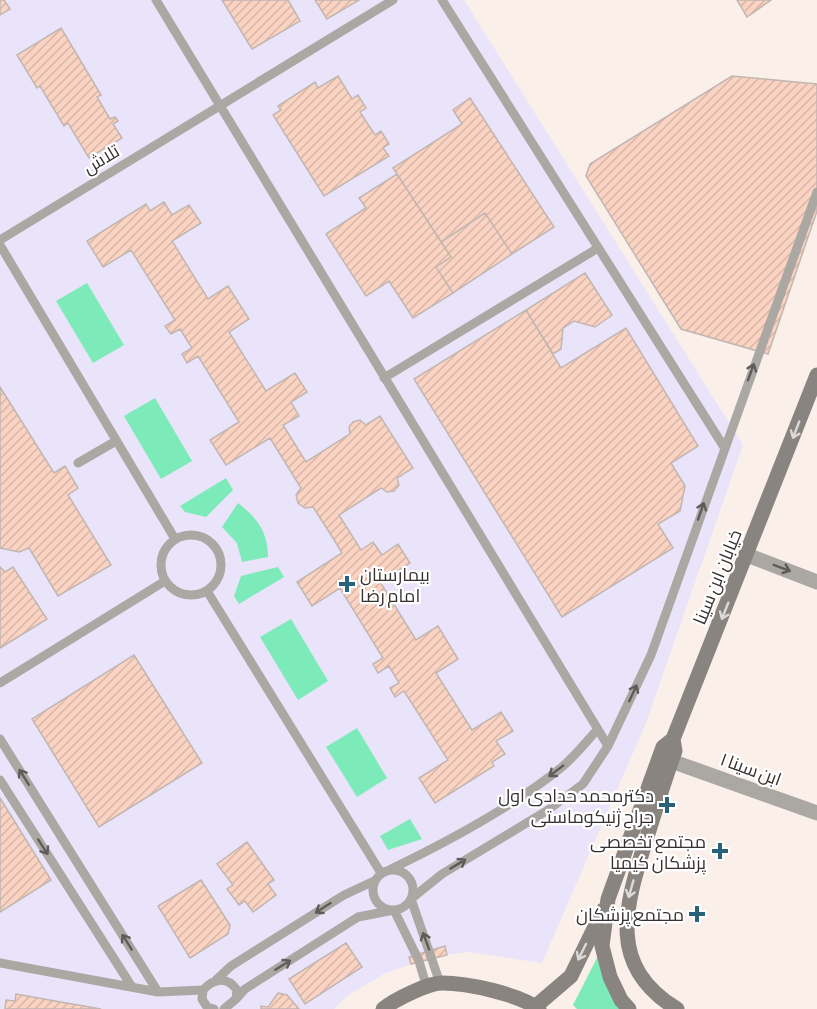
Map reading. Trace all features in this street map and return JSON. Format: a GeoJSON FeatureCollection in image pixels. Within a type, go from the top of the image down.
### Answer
{"type":"FeatureCollection","features":[{"type":"Feature","properties":{"kind":"main road","name":"خیابان ابن سینا"},"geometry":{"type":"LineString","coordinates":[[677,1009],[657,995],[641,975],[630,950],[626,925],[628,898],[675,751],[673,739],[817,375]]}},
{"type":"Feature","properties":{"kind":"main road"},"geometry":{"type":"LineString","coordinates":[[383,1009],[392,1002],[433,986],[490,989],[538,1008],[571,976],[608,899],[663,747],[673,739]]}},
{"type":"Feature","properties":{"kind":"main road"},"geometry":{"type":"LineString","coordinates":[[608,899],[602,946],[609,977],[621,1000],[629,1009]]}},
{"type":"Feature","properties":{"kind":"street"},"geometry":{"type":"LineString","coordinates":[[747,555],[817,582]]}},
{"type":"Feature","properties":{"kind":"street","name":"ابن سینا ۱"},"geometry":{"type":"LineString","coordinates":[[671,761],[817,813]]}},
{"type":"Feature","properties":{"kind":"lane"},"geometry":{"type":"LineString","coordinates":[[156,0],[608,746]]}},
{"type":"Feature","properties":{"kind":"lane","name":"تلاش"},"geometry":{"type":"LineString","coordinates":[[0,240],[393,0]]}},
{"type":"Feature","properties":{"kind":"lane"},"geometry":{"type":"LineString","coordinates":[[442,0],[724,447]]}},
{"type":"Feature","properties":{"kind":"lane"},"geometry":{"type":"LineString","coordinates":[[224,1009],[245,989],[358,917],[404,907],[442,874],[548,810],[583,784],[608,746],[651,655],[817,192]]}},
{"type":"Feature","properties":{"kind":"lane"},"geometry":{"type":"LineString","coordinates":[[0,244],[175,539]]}},
{"type":"Feature","properties":{"kind":"lane"},"geometry":{"type":"LineString","coordinates":[[384,378],[598,248]]}},
{"type":"Feature","properties":{"kind":"lane"},"geometry":{"type":"LineString","coordinates":[[78,463],[117,441]]}},
{"type":"Feature","properties":{"kind":"lane"},"geometry":{"type":"LineString","coordinates":[[198,535],[206,538],[217,549],[220,556],[221,573],[213,586],[200,595],[184,595],[165,581],[161,558],[175,539],[198,535]]}},
{"type":"Feature","properties":{"kind":"lane"},"geometry":{"type":"LineString","coordinates":[[0,683],[165,581]]}},
{"type":"Feature","properties":{"kind":"lane"},"geometry":{"type":"LineString","coordinates":[[207,591],[381,873]]}},
{"type":"Feature","properties":{"kind":"lane"},"geometry":{"type":"LineString","coordinates":[[0,963],[158,992],[203,990],[231,966],[344,895],[374,881],[381,873],[428,851],[533,788],[563,766],[597,730]]}},
{"type":"Feature","properties":{"kind":"lane"},"geometry":{"type":"LineString","coordinates":[[0,739],[158,992]]}},
{"type":"Feature","properties":{"kind":"lane"},"geometry":{"type":"LineString","coordinates":[[0,780],[132,987]]}},
{"type":"Feature","properties":{"kind":"lane"},"geometry":{"type":"LineString","coordinates":[[57,870],[75,859]]}},
{"type":"Feature","properties":{"kind":"lane"},"geometry":{"type":"LineString","coordinates":[[391,869],[402,871],[410,878],[413,888],[411,899],[433,986]]}},
{"type":"Feature","properties":{"kind":"lane"},"geometry":{"type":"LineString","coordinates":[[374,881],[372,891],[375,901],[384,908],[394,910]]}},
{"type":"Feature","properties":{"kind":"lane"},"geometry":{"type":"LineString","coordinates":[[394,910],[433,986]]}},
{"type":"Feature","properties":{"kind":"lane"},"geometry":{"type":"LineString","coordinates":[[216,980],[232,982],[237,990],[236,999]]}},
{"type":"Feature","properties":{"kind":"lane"},"geometry":{"type":"LineString","coordinates":[[203,990],[202,999],[207,1007],[214,1009]]}},
{"type":"Feature","properties":{"kind":"shaded area","name":"بیمارستان امام رضا"},"geometry":{"type":"Polygon","coordinates":[[[0,0],[464,0],[743,445],[646,723],[542,963],[468,952],[432,957],[386,973],[347,996],[334,1009],[0,1009],[0,0]]]}},
{"type":"Feature","properties":{"kind":"green space"},"geometry":{"type":"Polygon","coordinates":[[[87,283],[124,345],[93,363],[56,301],[87,283]]]}},
{"type":"Feature","properties":{"kind":"green space"},"geometry":{"type":"Polygon","coordinates":[[[155,398],[192,461],[161,479],[124,416],[155,398]]]}},
{"type":"Feature","properties":{"kind":"green space"},"geometry":{"type":"Polygon","coordinates":[[[226,478],[233,490],[206,517],[185,512],[180,506],[226,478]]]}},
{"type":"Feature","properties":{"kind":"green space"},"geometry":{"type":"Polygon","coordinates":[[[238,503],[251,514],[264,533],[268,557],[242,562],[237,543],[222,527],[238,503]]]}},
{"type":"Feature","properties":{"kind":"green space"},"geometry":{"type":"Polygon","coordinates":[[[278,567],[284,577],[239,604],[234,596],[241,576],[278,567]]]}},
{"type":"Feature","properties":{"kind":"green space"},"geometry":{"type":"Polygon","coordinates":[[[291,619],[328,681],[298,700],[260,637],[291,619]]]}},
{"type":"Feature","properties":{"kind":"green space"},"geometry":{"type":"Polygon","coordinates":[[[357,728],[387,778],[357,797],[326,747],[357,728]]]}},
{"type":"Feature","properties":{"kind":"green space"},"geometry":{"type":"Polygon","coordinates":[[[410,819],[422,839],[388,850],[380,836],[410,819]]]}},
{"type":"Feature","properties":{"kind":"green space"},"geometry":{"type":"Polygon","coordinates":[[[604,944],[626,1009],[577,1009],[573,1005],[604,944]]]}},
{"type":"Feature","properties":{"kind":"building"},"geometry":{"type":"Polygon","coordinates":[[[0,0],[4,0],[10,9],[0,15],[0,0]]]}},
{"type":"Feature","properties":{"kind":"building"},"geometry":{"type":"Polygon","coordinates":[[[222,0],[288,0],[300,21],[252,49],[222,0]]]}},
{"type":"Feature","properties":{"kind":"building"},"geometry":{"type":"Polygon","coordinates":[[[315,0],[359,0],[327,19],[315,0]]]}},
{"type":"Feature","properties":{"kind":"building"},"geometry":{"type":"Polygon","coordinates":[[[737,0],[771,0],[747,17],[737,0]]]}},
{"type":"Feature","properties":{"kind":"building"},"geometry":{"type":"Polygon","coordinates":[[[61,28],[101,95],[97,97],[110,119],[115,117],[118,121],[113,124],[122,138],[89,158],[68,123],[64,126],[40,86],[37,88],[17,55],[61,28]]]}},
{"type":"Feature","properties":{"kind":"building"},"geometry":{"type":"Polygon","coordinates":[[[338,76],[352,99],[358,95],[366,108],[360,112],[375,135],[381,131],[389,144],[383,148],[389,156],[324,196],[273,115],[281,110],[278,106],[315,82],[318,88],[338,76]]]}},
{"type":"Feature","properties":{"kind":"building"},"geometry":{"type":"Polygon","coordinates":[[[732,76],[817,84],[817,211],[768,354],[681,329],[586,176],[590,164],[732,76]]]}},
{"type":"Feature","properties":{"kind":"building"},"geometry":{"type":"Polygon","coordinates":[[[470,98],[554,227],[512,254],[485,213],[441,242],[393,168],[462,124],[453,110],[470,98]]]}},
{"type":"Feature","properties":{"kind":"building"},"geometry":{"type":"Polygon","coordinates":[[[397,174],[451,257],[436,267],[453,293],[413,318],[389,281],[366,296],[326,234],[366,208],[359,198],[397,174]]]}},
{"type":"Feature","properties":{"kind":"building"},"geometry":{"type":"Polygon","coordinates":[[[164,202],[172,215],[189,205],[201,223],[172,241],[208,299],[228,286],[249,319],[229,332],[266,391],[295,373],[307,392],[291,402],[299,416],[283,425],[306,462],[350,434],[349,427],[353,422],[360,420],[366,425],[380,416],[413,468],[397,478],[399,485],[394,491],[387,492],[381,488],[339,515],[361,550],[373,542],[382,555],[398,544],[410,563],[380,582],[416,640],[438,626],[458,659],[436,673],[472,730],[501,712],[513,731],[496,741],[505,754],[492,762],[494,766],[435,803],[419,778],[448,760],[404,691],[395,697],[390,688],[399,683],[389,666],[378,673],[373,664],[383,658],[340,588],[312,606],[297,582],[342,553],[333,538],[313,507],[305,508],[298,503],[296,495],[301,488],[270,438],[226,465],[210,440],[239,422],[198,356],[187,363],[182,354],[192,348],[180,329],[171,334],[165,326],[175,320],[131,250],[103,267],[87,241],[146,204],[150,211],[164,202]]]}},
{"type":"Feature","properties":{"kind":"building"},"geometry":{"type":"Polygon","coordinates":[[[485,213],[512,254],[453,293],[436,267],[451,257],[441,242],[485,213]]]}},
{"type":"Feature","properties":{"kind":"building"},"geometry":{"type":"Polygon","coordinates":[[[585,273],[612,315],[595,327],[574,321],[563,328],[561,349],[553,354],[526,310],[585,273]]]}},
{"type":"Feature","properties":{"kind":"building"},"geometry":{"type":"Polygon","coordinates":[[[526,310],[561,368],[626,328],[698,446],[671,463],[685,486],[680,511],[658,524],[673,548],[562,617],[414,379],[526,310]]]}},
{"type":"Feature","properties":{"kind":"building"},"geometry":{"type":"Polygon","coordinates":[[[0,387],[54,473],[65,466],[78,488],[68,495],[111,565],[58,596],[29,548],[19,552],[0,548],[0,387]]]}},
{"type":"Feature","properties":{"kind":"building"},"geometry":{"type":"Polygon","coordinates":[[[0,567],[5,572],[13,567],[47,619],[0,648],[0,567]]]}},
{"type":"Feature","properties":{"kind":"building"},"geometry":{"type":"Polygon","coordinates":[[[134,655],[202,763],[99,827],[32,719],[134,655]]]}},
{"type":"Feature","properties":{"kind":"building"},"geometry":{"type":"Polygon","coordinates":[[[0,798],[51,880],[0,912],[0,798]]]}},
{"type":"Feature","properties":{"kind":"building"},"geometry":{"type":"Polygon","coordinates":[[[247,842],[274,880],[268,884],[276,895],[253,912],[245,901],[239,905],[227,889],[233,885],[217,864],[247,842]]]}},
{"type":"Feature","properties":{"kind":"building"},"geometry":{"type":"Polygon","coordinates":[[[201,880],[230,925],[228,934],[190,958],[158,906],[201,880]]]}},
{"type":"Feature","properties":{"kind":"building"},"geometry":{"type":"Polygon","coordinates":[[[346,943],[362,967],[305,1004],[289,979],[346,943]]]}},
{"type":"Feature","properties":{"kind":"building"},"geometry":{"type":"Polygon","coordinates":[[[445,946],[447,955],[411,964],[409,957],[445,946]]]}},
{"type":"Feature","properties":{"kind":"building"},"geometry":{"type":"Polygon","coordinates":[[[278,993],[287,995],[299,1009],[261,1009],[261,1006],[268,1007],[278,993]]]}},
{"type":"Feature","properties":{"kind":"building"},"geometry":{"type":"Polygon","coordinates":[[[16,994],[101,1009],[5,1009],[6,1000],[15,1001],[16,994]]]}},
{"type":"Feature","properties":{"kind":"place","name":"بیمارستان امام رضا"},"geometry":{"type":"Point","coordinates":[347,584]}},
{"type":"Feature","properties":{"kind":"place","name":"دکترمحمد حدادی اول جراح ژنیکوماستی"},"geometry":{"type":"Point","coordinates":[667,805]}},
{"type":"Feature","properties":{"kind":"place","name":"مجتمع تخصصی پزشکان کیمیا"},"geometry":{"type":"Point","coordinates":[720,851]}},
{"type":"Feature","properties":{"kind":"place","name":"مجتمع پزشکان"},"geometry":{"type":"Point","coordinates":[697,914]}}]}
